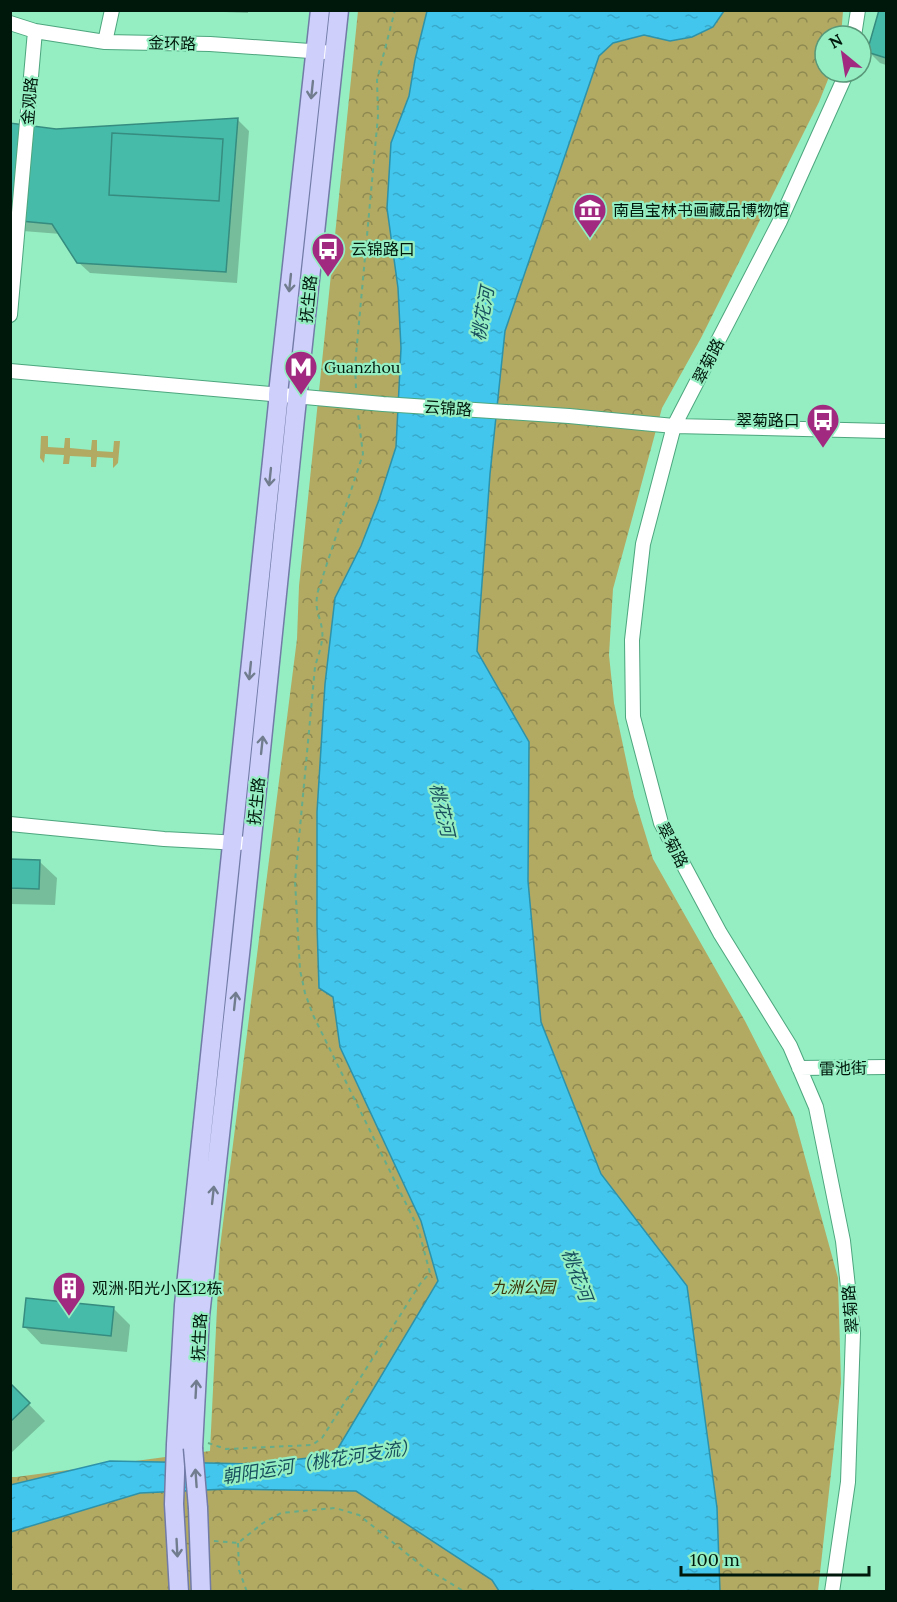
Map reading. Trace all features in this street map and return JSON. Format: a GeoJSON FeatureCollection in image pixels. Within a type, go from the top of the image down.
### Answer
{"type":"FeatureCollection","features":[{"type":"Feature","properties":{"kind":"main road","name":"抚生路"},"geometry":{"type":"LineString","coordinates":[[201,1592],[198,1508],[188,1444],[184,1305],[320,10]]}},
{"type":"Feature","properties":{"kind":"main road","name":"抚生路"},"geometry":{"type":"LineString","coordinates":[[179,1592],[174,1504],[188,1444],[339,10]]}},
{"type":"Feature","properties":{"kind":"street"},"geometry":{"type":"LineString","coordinates":[[105,42],[112,10]]}},
{"type":"Feature","properties":{"kind":"street","name":"金环路"},"geometry":{"type":"LineString","coordinates":[[10,23],[35,31],[105,42],[210,44],[335,53]]}},
{"type":"Feature","properties":{"kind":"street","name":"金观路"},"geometry":{"type":"LineString","coordinates":[[10,315],[35,31]]}},
{"type":"Feature","properties":{"kind":"street","name":"翠菊路"},"geometry":{"type":"LineString","coordinates":[[832,1592],[848,1482],[853,1333],[843,1241],[816,1107],[790,1046],[720,933],[661,823],[633,717],[632,640],[643,544],[675,426],[780,221],[842,84]]}},
{"type":"Feature","properties":{"kind":"street","name":"云锦路"},"geometry":{"type":"LineString","coordinates":[[10,371],[356,402],[569,416],[675,426],[886,431]]}},
{"type":"Feature","properties":{"kind":"street"},"geometry":{"type":"LineString","coordinates":[[10,824],[164,839],[252,844]]}},
{"type":"Feature","properties":{"kind":"street","name":"雷池街"},"geometry":{"type":"LineString","coordinates":[[799,1068],[886,1067]]}},
{"type":"Feature","properties":{"kind":"path"},"geometry":{"type":"LineString","coordinates":[[188,1444],[226,1449],[312,1445],[322,1438],[420,1284],[430,1273],[418,1228],[313,1015],[305,993],[300,970],[296,881],[315,667],[322,642],[322,630],[315,604],[363,454],[356,402],[355,366],[378,116],[377,80],[396,10]]}},
{"type":"Feature","properties":{"kind":"path"},"geometry":{"type":"LineString","coordinates":[[199,1540],[238,1542],[281,1513],[335,1508],[359,1515],[422,1566],[465,1592]]}},
{"type":"Feature","properties":{"kind":"path"},"geometry":{"type":"LineString","coordinates":[[238,1542],[239,1570],[247,1592]]}},
{"type":"Feature","properties":{"kind":"green space","name":"九洲公园"},"geometry":{"type":"Polygon","coordinates":[[[358,11],[843,11],[842,24],[813,24],[813,84],[826,84],[701,338],[662,408],[613,589],[609,655],[614,703],[634,797],[653,859],[745,1021],[794,1117],[838,1278],[841,1383],[818,1591],[11,1591],[10,1477],[210,1451],[220,1247],[297,639],[299,586],[358,11]]]}},
{"type":"Feature","properties":{"kind":"green space"},"geometry":{"type":"Polygon","coordinates":[[[41,436],[48,436],[48,447],[64,448],[65,438],[70,438],[70,448],[91,450],[92,440],[97,440],[97,451],[113,452],[114,441],[120,441],[118,463],[113,468],[113,458],[97,457],[96,467],[91,467],[91,457],[70,456],[69,464],[63,464],[64,455],[45,454],[44,463],[40,458],[41,436]]]}},
{"type":"Feature","properties":{"kind":"water"},"geometry":{"type":"Polygon","coordinates":[[[427,11],[724,11],[713,27],[692,37],[670,41],[644,35],[613,43],[599,56],[505,331],[490,474],[477,651],[529,742],[528,881],[541,1022],[601,1174],[687,1286],[717,1508],[720,1591],[499,1591],[492,1580],[356,1491],[227,1489],[140,1493],[11,1532],[10,1485],[110,1461],[257,1464],[334,1455],[438,1281],[421,1221],[340,1047],[333,997],[319,988],[317,925],[317,812],[325,684],[335,598],[361,546],[396,447],[401,348],[398,288],[387,208],[391,143],[409,96],[427,11]]]}},
{"type":"Feature","properties":{"kind":"building"},"geometry":{"type":"Polygon","coordinates":[[[879,10],[886,10],[886,58],[873,54],[873,31],[879,10]]]}},
{"type":"Feature","properties":{"kind":"building"},"geometry":{"type":"Polygon","coordinates":[[[238,118],[226,272],[77,263],[52,224],[10,220],[10,123],[56,129],[238,118]]]}},
{"type":"Feature","properties":{"kind":"building"},"geometry":{"type":"Polygon","coordinates":[[[112,133],[223,139],[219,201],[109,195],[112,133]]]}},
{"type":"Feature","properties":{"kind":"building"},"geometry":{"type":"Polygon","coordinates":[[[10,859],[40,860],[39,889],[10,888],[10,859]]]}},
{"type":"Feature","properties":{"kind":"building","name":"观洲·阳光小区12栋"},"geometry":{"type":"Polygon","coordinates":[[[26,1298],[114,1307],[111,1336],[23,1327],[26,1298]]]}},
{"type":"Feature","properties":{"kind":"building"},"geometry":{"type":"Polygon","coordinates":[[[10,1383],[30,1403],[10,1422],[10,1383]]]}},
{"type":"Feature","properties":{"kind":"place","name":"南昌宝林书画藏品博物馆"},"geometry":{"type":"Point","coordinates":[590,239]}},
{"type":"Feature","properties":{"kind":"place","name":"云锦路口"},"geometry":{"type":"Point","coordinates":[328,278]}},
{"type":"Feature","properties":{"kind":"place","name":"Guanzhou"},"geometry":{"type":"Point","coordinates":[301,396]}},
{"type":"Feature","properties":{"kind":"place","name":"翠菊路口"},"geometry":{"type":"Point","coordinates":[823,449]}},
{"type":"Feature","properties":{"kind":"place","name":"观洲·阳光小区12栋"},"geometry":{"type":"Point","coordinates":[69,1317]}},
{"type":"Feature","properties":{"kind":"water label","name":"桃花河"},"geometry":{"type":"Point","coordinates":[483,314]}},
{"type":"Feature","properties":{"kind":"water label","name":"桃花河"},"geometry":{"type":"Point","coordinates":[442,810]}},
{"type":"Feature","properties":{"kind":"water label","name":"桃花河"},"geometry":{"type":"Point","coordinates":[577,1275]}},
{"type":"Feature","properties":{"kind":"water label","name":"朝阳运河（桃花河支流）"},"geometry":{"type":"Point","coordinates":[320,1462]}}]}
